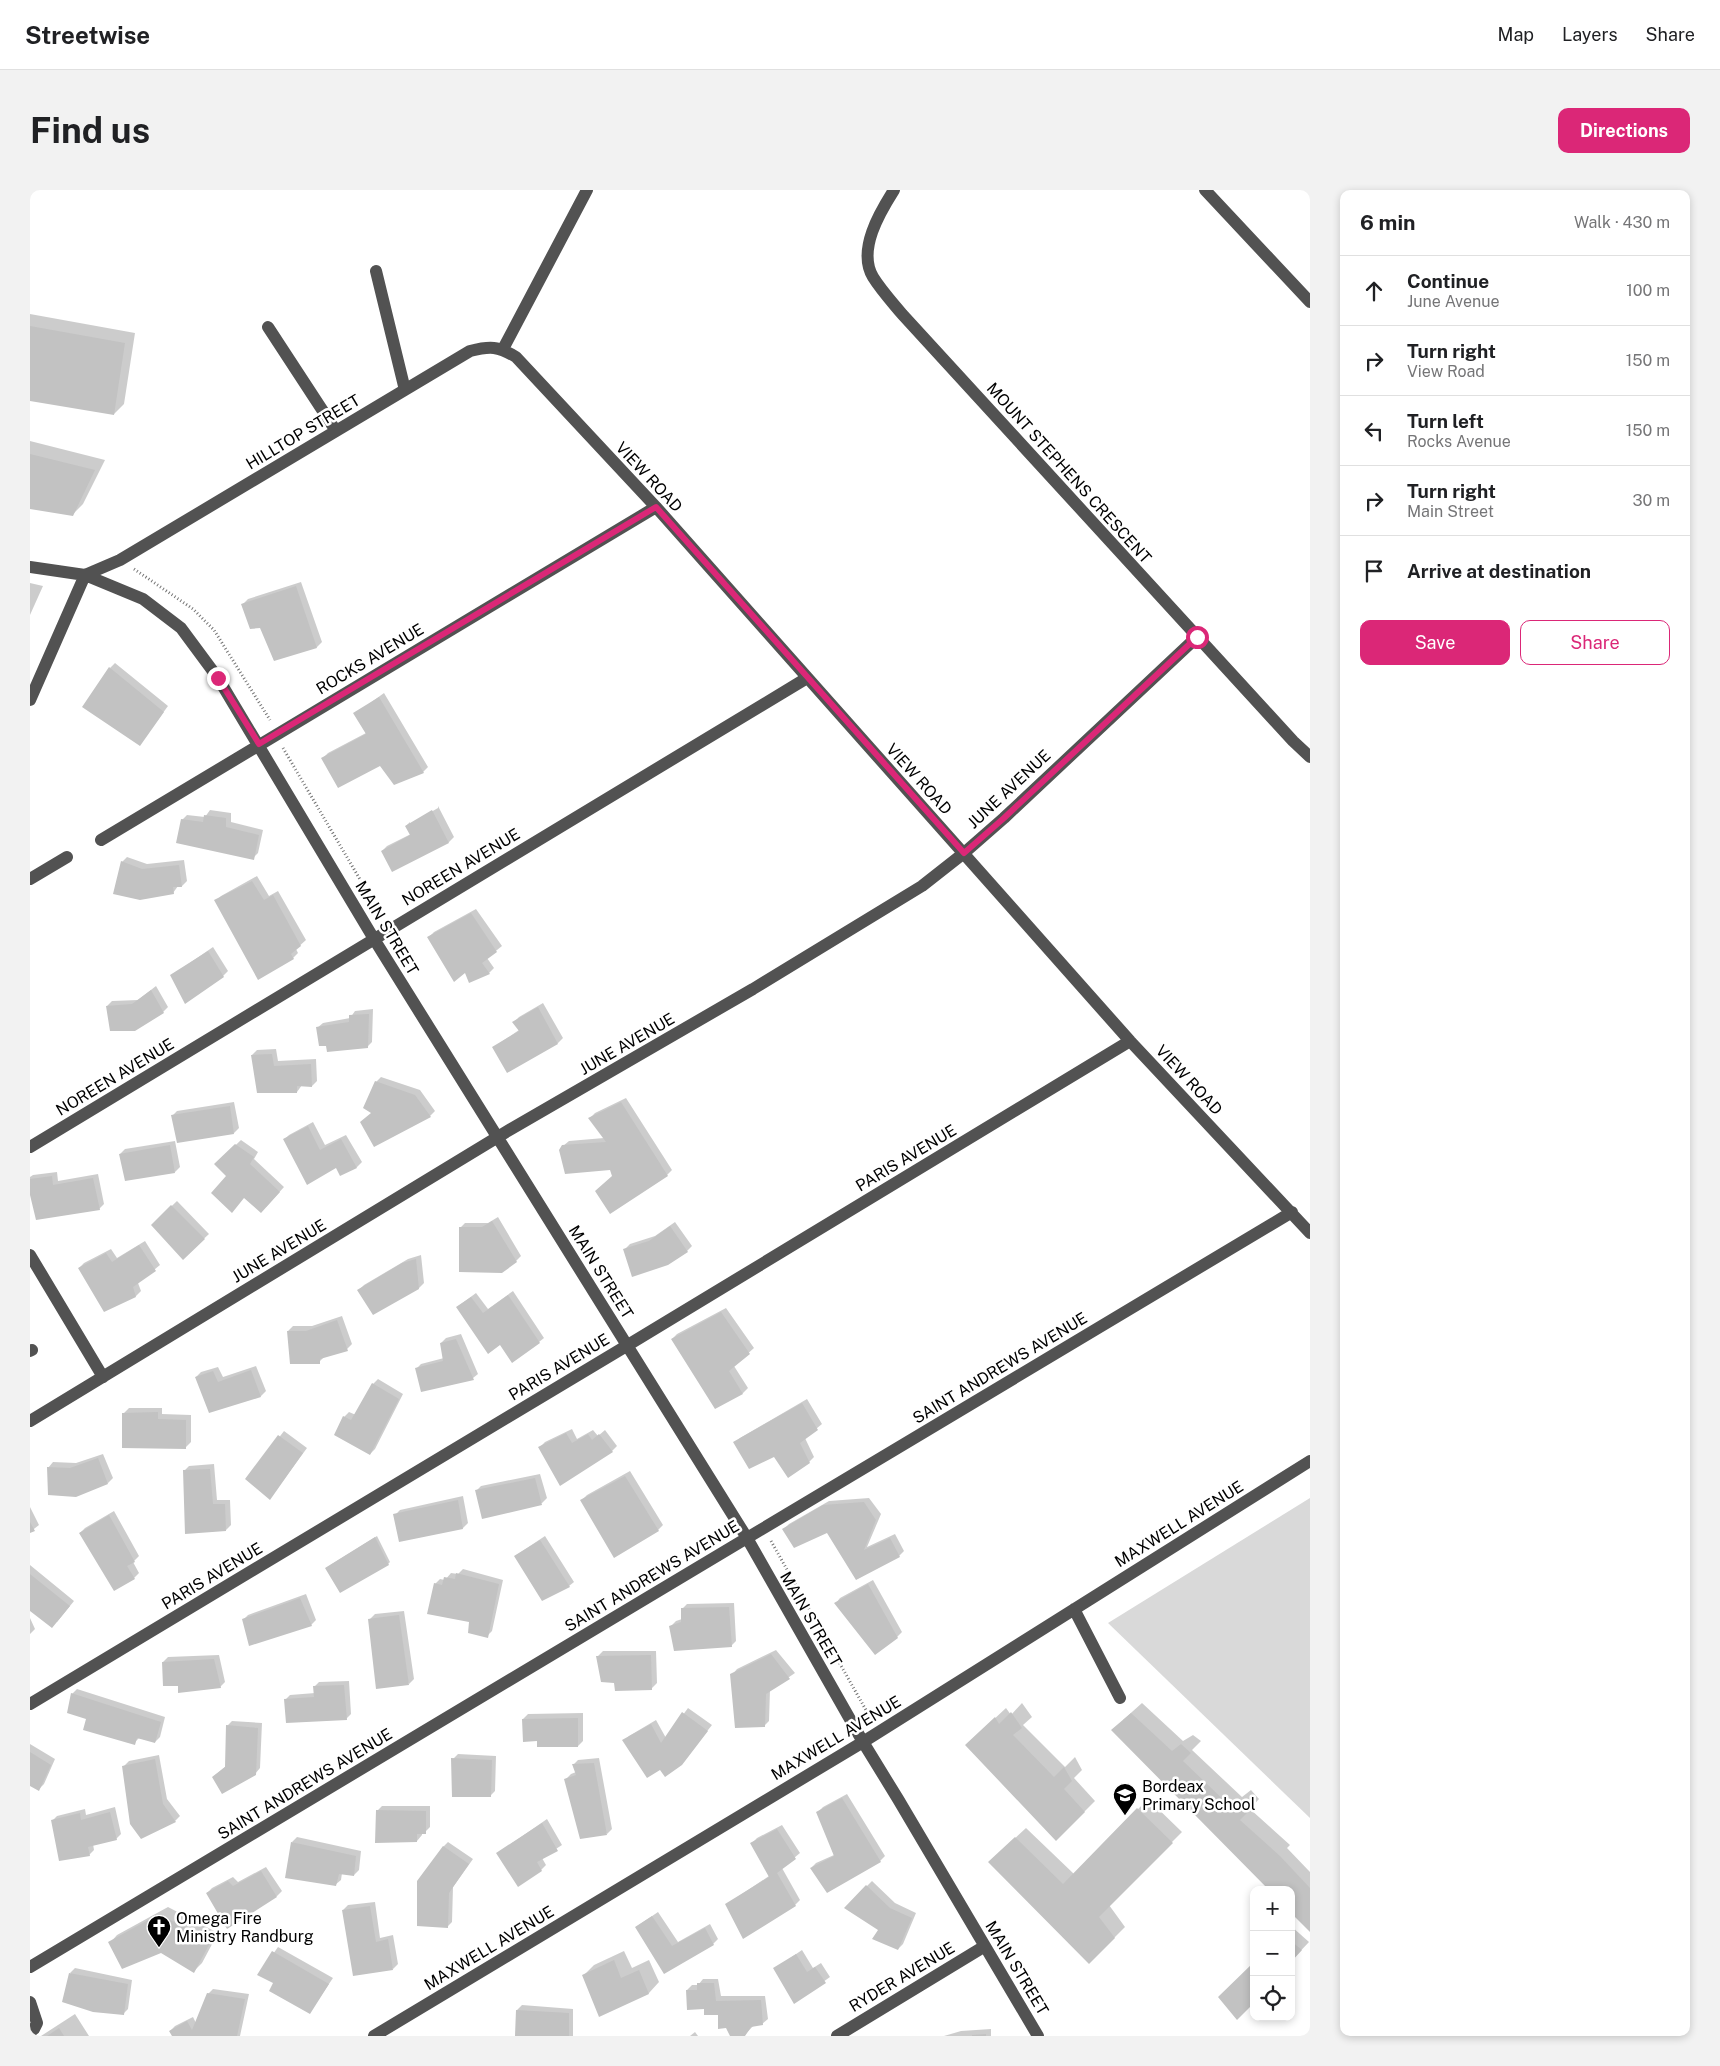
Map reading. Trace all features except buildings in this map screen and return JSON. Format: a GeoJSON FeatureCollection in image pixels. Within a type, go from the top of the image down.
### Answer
{"type":"FeatureCollection","features":[{"type":"Feature","properties":{"kind":"street"},"geometry":{"type":"LineString","coordinates":[[503,349],[587,190]]}},
{"type":"Feature","properties":{"kind":"street","name":"MOUNT STEPHENS CRESCENT"},"geometry":{"type":"LineString","coordinates":[[894,190],[873,228],[869,244],[868,262],[872,276],[902,314],[1197,637],[1310,757]]}},
{"type":"Feature","properties":{"kind":"street"},"geometry":{"type":"LineString","coordinates":[[1205,190],[1310,302]]}},
{"type":"Feature","properties":{"kind":"street"},"geometry":{"type":"LineString","coordinates":[[376,271],[405,390]]}},
{"type":"Feature","properties":{"kind":"street"},"geometry":{"type":"LineString","coordinates":[[268,327],[336,431]]}},
{"type":"Feature","properties":{"kind":"street","name":"HILLTOP STREET"},"geometry":{"type":"LineString","coordinates":[[85,575],[120,560],[470,351],[486,347],[503,349]]}},
{"type":"Feature","properties":{"kind":"street","name":"VIEW ROAD"},"geometry":{"type":"LineString","coordinates":[[503,349],[516,357],[656,507],[1130,1041],[1310,1233]]}},
{"type":"Feature","properties":{"kind":"street","name":"ROCKS AVENUE"},"geometry":{"type":"LineString","coordinates":[[101,840],[656,507]]}},
{"type":"Feature","properties":{"kind":"street","name":"MAIN STREET"},"geometry":{"type":"LineString","coordinates":[[30,567],[85,575],[143,599],[181,628],[218,678],[374,939],[747,1538],[863,1742],[1038,2036]]}},
{"type":"Feature","properties":{"kind":"street"},"geometry":{"type":"LineString","coordinates":[[30,700],[85,575]]}},
{"type":"Feature","properties":{"kind":"street","name":"JUNE AVENUE"},"geometry":{"type":"LineString","coordinates":[[30,1421],[498,1137],[753,990],[922,886],[1004,818],[1197,637]]}},
{"type":"Feature","properties":{"kind":"street","name":"NOREEN AVENUE"},"geometry":{"type":"LineString","coordinates":[[30,1147],[807,678]]}},
{"type":"Feature","properties":{"kind":"street"},"geometry":{"type":"LineString","coordinates":[[30,880],[66,857]]}},
{"type":"Feature","properties":{"kind":"street","name":"PARIS AVENUE"},"geometry":{"type":"LineString","coordinates":[[30,1704],[1130,1041]]}},
{"type":"Feature","properties":{"kind":"street","name":"SAINT ANDREWS AVENUE"},"geometry":{"type":"LineString","coordinates":[[30,1967],[1292,1212]]}},
{"type":"Feature","properties":{"kind":"street"},"geometry":{"type":"LineString","coordinates":[[30,1256],[103,1377]]}},
{"type":"Feature","properties":{"kind":"street","name":"MAXWELL AVENUE"},"geometry":{"type":"LineString","coordinates":[[374,2036],[863,1742],[1310,1461]]}},
{"type":"Feature","properties":{"kind":"street"},"geometry":{"type":"LineString","coordinates":[[1074,1609],[1120,1698]]}},
{"type":"Feature","properties":{"kind":"street","name":"RYDER AVENUE"},"geometry":{"type":"LineString","coordinates":[[837,2036],[985,1946]]}},
{"type":"Feature","properties":{"kind":"street"},"geometry":{"type":"LineString","coordinates":[[30,2002],[37,2023],[34,2030],[30,2032]]}},
{"type":"Feature","properties":{"kind":"shaded area"},"geometry":{"type":"Polygon","coordinates":[[[1310,1498],[1310,1818],[1108,1623],[1310,1498]]]}},
{"type":"Feature","properties":{"kind":"place","name":"Bordeax Primary School"},"geometry":{"type":"Point","coordinates":[1125,1816]}},
{"type":"Feature","properties":{"kind":"place","name":"Omega Fire Ministry Randburg"},"geometry":{"type":"Point","coordinates":[159,1948]}},
{"type":"Feature","properties":{"kind":"route"},"geometry":{"type":"LineString","coordinates":[[218,678],[259,744],[656,507],[964,853],[1004,818],[1197,637]]}}]}
